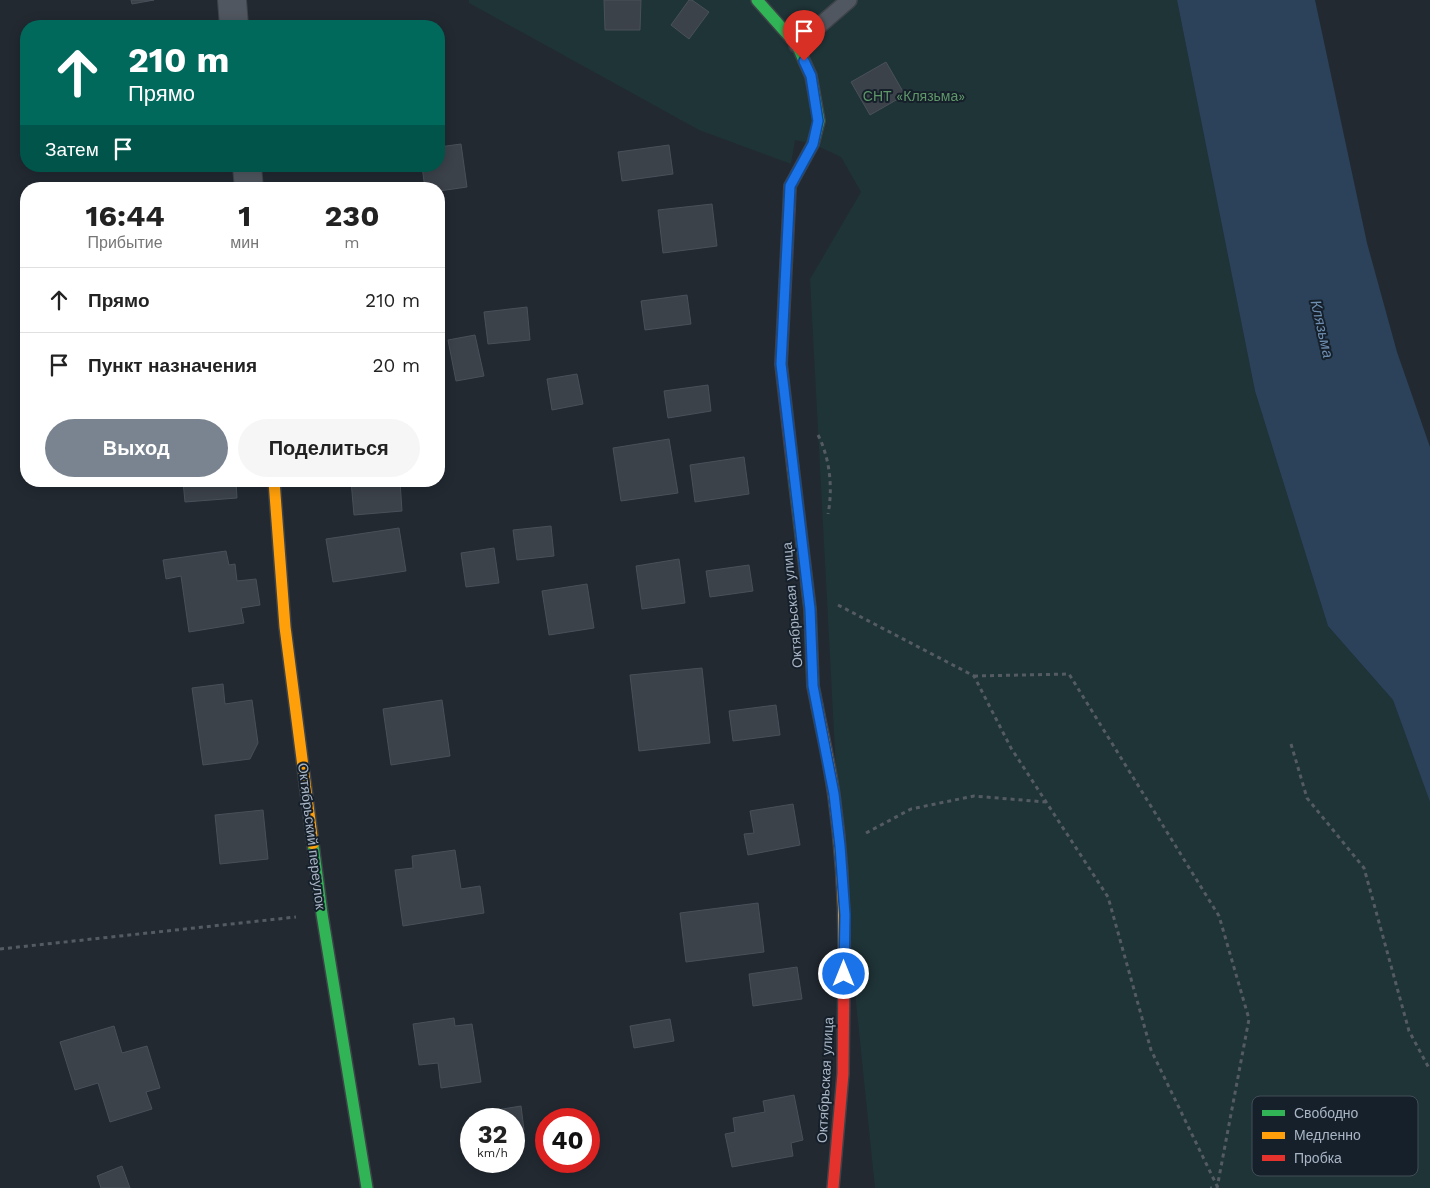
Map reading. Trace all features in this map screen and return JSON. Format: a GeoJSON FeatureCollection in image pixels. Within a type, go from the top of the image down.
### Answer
{"type":"FeatureCollection","features":[{"type":"Feature","properties":{"kind":"street"},"geometry":{"type":"LineString","coordinates":[[232,0],[234,20]]}},
{"type":"Feature","properties":{"kind":"street","name":"Октябрьская улица"},"geometry":{"type":"LineString","coordinates":[[757,0],[797,45],[811,76],[818,121],[813,144],[790,186],[781,364],[810,609],[813,686],[834,794],[845,915],[844,1074],[833,1188]]}},
{"type":"Feature","properties":{"kind":"street","name":"Октябрьский переулок"},"geometry":{"type":"LineString","coordinates":[[274,487],[285,627],[322,914],[367,1188]]}},
{"type":"Feature","properties":{"kind":"lane"},"geometry":{"type":"LineString","coordinates":[[797,45],[849,0]]}},
{"type":"Feature","properties":{"kind":"path"},"geometry":{"type":"LineString","coordinates":[[810,609],[833,603],[974,676],[1069,674],[1219,916],[1248,1019],[1218,1188]]}},
{"type":"Feature","properties":{"kind":"path"},"geometry":{"type":"LineString","coordinates":[[974,676],[1011,748],[1108,897],[1151,1050],[1218,1188]]}},
{"type":"Feature","properties":{"kind":"path"},"geometry":{"type":"LineString","coordinates":[[1291,744],[1307,798],[1364,868],[1409,1031],[1430,1070]]}},
{"type":"Feature","properties":{"kind":"path"},"geometry":{"type":"LineString","coordinates":[[840,846],[912,809],[974,796],[1046,802]]}},
{"type":"Feature","properties":{"kind":"path"},"geometry":{"type":"LineString","coordinates":[[0,949],[322,914]]}},
{"type":"Feature","properties":{"kind":"path"},"geometry":{"type":"LineString","coordinates":[[1210,1188],[1218,1188]]}},
{"type":"Feature","properties":{"kind":"green space","name":"СНТ «Клязьма»"},"geometry":{"type":"Polygon","coordinates":[[[469,0],[1177,0],[1255,391],[1328,626],[1393,700],[1430,802],[1430,1188],[875,1188],[840,846],[810,279],[861,192],[841,157],[813,144],[795,140],[791,164],[699,130],[469,3],[469,0]]]}},
{"type":"Feature","properties":{"kind":"water","name":"Клязьма"},"geometry":{"type":"Polygon","coordinates":[[[1177,0],[1315,0],[1367,243],[1397,352],[1430,447],[1430,802],[1393,700],[1328,626],[1255,391],[1177,0]]]}},
{"type":"Feature","properties":{"kind":"building"},"geometry":{"type":"Polygon","coordinates":[[[131,0],[154,0],[132,4],[131,0]]]}},
{"type":"Feature","properties":{"kind":"building"},"geometry":{"type":"Polygon","coordinates":[[[604,0],[641,0],[640,30],[605,30],[604,0]]]}},
{"type":"Feature","properties":{"kind":"building"},"geometry":{"type":"Polygon","coordinates":[[[689,0],[692,0],[709,12],[689,39],[671,25],[689,0]]]}},
{"type":"Feature","properties":{"kind":"building"},"geometry":{"type":"Polygon","coordinates":[[[886,62],[905,95],[870,115],[851,82],[886,62]]]}},
{"type":"Feature","properties":{"kind":"building"},"geometry":{"type":"Polygon","coordinates":[[[461,144],[467,187],[445,190],[445,182],[424,182],[423,172],[445,172],[445,146],[461,144]]]}},
{"type":"Feature","properties":{"kind":"building"},"geometry":{"type":"Polygon","coordinates":[[[669,145],[673,174],[622,181],[618,152],[669,145]]]}},
{"type":"Feature","properties":{"kind":"building"},"geometry":{"type":"Polygon","coordinates":[[[712,204],[717,246],[663,253],[658,210],[712,204]]]}},
{"type":"Feature","properties":{"kind":"building"},"geometry":{"type":"Polygon","coordinates":[[[687,295],[691,324],[645,330],[641,301],[687,295]]]}},
{"type":"Feature","properties":{"kind":"building"},"geometry":{"type":"Polygon","coordinates":[[[527,307],[530,340],[488,344],[484,312],[527,307]]]}},
{"type":"Feature","properties":{"kind":"building"},"geometry":{"type":"Polygon","coordinates":[[[475,335],[484,376],[456,381],[448,340],[475,335]]]}},
{"type":"Feature","properties":{"kind":"building"},"geometry":{"type":"Polygon","coordinates":[[[577,374],[583,404],[552,410],[547,379],[577,374]]]}},
{"type":"Feature","properties":{"kind":"building"},"geometry":{"type":"Polygon","coordinates":[[[708,385],[711,411],[668,418],[664,391],[708,385]]]}},
{"type":"Feature","properties":{"kind":"building"},"geometry":{"type":"Polygon","coordinates":[[[669,439],[678,493],[621,501],[613,448],[669,439]]]}},
{"type":"Feature","properties":{"kind":"building"},"geometry":{"type":"Polygon","coordinates":[[[744,457],[749,494],[695,502],[690,465],[744,457]]]}},
{"type":"Feature","properties":{"kind":"building"},"geometry":{"type":"Polygon","coordinates":[[[184,487],[236,487],[237,498],[185,502],[184,487]]]}},
{"type":"Feature","properties":{"kind":"building"},"geometry":{"type":"Polygon","coordinates":[[[352,487],[400,487],[402,511],[354,515],[352,487]]]}},
{"type":"Feature","properties":{"kind":"building"},"geometry":{"type":"Polygon","coordinates":[[[551,526],[554,556],[517,560],[513,530],[551,526]]]}},
{"type":"Feature","properties":{"kind":"building"},"geometry":{"type":"Polygon","coordinates":[[[399,528],[406,571],[333,582],[326,539],[399,528]]]}},
{"type":"Feature","properties":{"kind":"building"},"geometry":{"type":"Polygon","coordinates":[[[494,548],[499,583],[466,587],[461,553],[494,548]]]}},
{"type":"Feature","properties":{"kind":"building"},"geometry":{"type":"Polygon","coordinates":[[[226,551],[229,565],[235,564],[237,581],[256,579],[260,605],[241,608],[244,623],[189,632],[181,576],[166,579],[163,560],[226,551]]]}},
{"type":"Feature","properties":{"kind":"building"},"geometry":{"type":"Polygon","coordinates":[[[679,559],[685,603],[642,609],[636,566],[679,559]]]}},
{"type":"Feature","properties":{"kind":"building"},"geometry":{"type":"Polygon","coordinates":[[[749,565],[753,591],[710,597],[706,571],[749,565]]]}},
{"type":"Feature","properties":{"kind":"building"},"geometry":{"type":"Polygon","coordinates":[[[587,584],[594,628],[549,635],[542,591],[587,584]]]}},
{"type":"Feature","properties":{"kind":"building"},"geometry":{"type":"Polygon","coordinates":[[[702,668],[710,743],[639,751],[630,675],[702,668]]]}},
{"type":"Feature","properties":{"kind":"building"},"geometry":{"type":"Polygon","coordinates":[[[223,684],[225,704],[252,700],[258,743],[250,759],[203,765],[192,688],[223,684]]]}},
{"type":"Feature","properties":{"kind":"building"},"geometry":{"type":"Polygon","coordinates":[[[442,700],[450,756],[391,765],[383,709],[442,700]]]}},
{"type":"Feature","properties":{"kind":"building"},"geometry":{"type":"Polygon","coordinates":[[[776,705],[780,735],[733,741],[729,711],[776,705]]]}},
{"type":"Feature","properties":{"kind":"building"},"geometry":{"type":"Polygon","coordinates":[[[793,804],[800,845],[748,855],[744,834],[754,833],[750,811],[793,804]]]}},
{"type":"Feature","properties":{"kind":"building"},"geometry":{"type":"Polygon","coordinates":[[[263,810],[268,859],[220,864],[215,815],[263,810]]]}},
{"type":"Feature","properties":{"kind":"building"},"geometry":{"type":"Polygon","coordinates":[[[455,850],[461,889],[480,886],[484,913],[403,926],[395,870],[413,868],[412,856],[455,850]]]}},
{"type":"Feature","properties":{"kind":"building"},"geometry":{"type":"Polygon","coordinates":[[[758,903],[764,952],[686,962],[680,913],[758,903]]]}},
{"type":"Feature","properties":{"kind":"building"},"geometry":{"type":"Polygon","coordinates":[[[797,967],[802,999],[753,1006],[749,974],[797,967]]]}},
{"type":"Feature","properties":{"kind":"building"},"geometry":{"type":"Polygon","coordinates":[[[454,1018],[455,1026],[472,1024],[481,1082],[441,1088],[438,1063],[419,1065],[413,1024],[454,1018]]]}},
{"type":"Feature","properties":{"kind":"building"},"geometry":{"type":"Polygon","coordinates":[[[670,1019],[674,1041],[634,1048],[630,1026],[670,1019]]]}},
{"type":"Feature","properties":{"kind":"building"},"geometry":{"type":"Polygon","coordinates":[[[114,1026],[122,1053],[147,1046],[160,1088],[146,1092],[152,1109],[110,1122],[98,1083],[75,1090],[60,1042],[114,1026]]]}},
{"type":"Feature","properties":{"kind":"building"},"geometry":{"type":"Polygon","coordinates":[[[794,1095],[803,1140],[791,1143],[793,1156],[732,1167],[725,1134],[735,1132],[733,1118],[765,1112],[763,1101],[794,1095]]]}},
{"type":"Feature","properties":{"kind":"building"},"geometry":{"type":"Polygon","coordinates":[[[122,1166],[130,1188],[101,1188],[97,1176],[122,1166]]]}},
{"type":"Feature","properties":{"kind":"traffic: fast"},"geometry":{"type":"LineString","coordinates":[[757,0],[797,45],[811,76],[819,121],[813,144],[790,186],[789,208]]}},
{"type":"Feature","properties":{"kind":"traffic: fast"},"geometry":{"type":"LineString","coordinates":[[793,468],[810,609],[813,686],[817,706]]}},
{"type":"Feature","properties":{"kind":"traffic: fast"},"geometry":{"type":"LineString","coordinates":[[313,844],[322,914],[367,1188]]}},
{"type":"Feature","properties":{"kind":"traffic: slow"},"geometry":{"type":"LineString","coordinates":[[274,487],[285,627],[313,844]]}},
{"type":"Feature","properties":{"kind":"traffic: slow"},"geometry":{"type":"LineString","coordinates":[[817,706],[831,774],[839,839],[844,925],[844,968]]}},
{"type":"Feature","properties":{"kind":"traffic: jam"},"geometry":{"type":"LineString","coordinates":[[789,208],[781,364],[793,468]]}},
{"type":"Feature","properties":{"kind":"traffic: jam"},"geometry":{"type":"LineString","coordinates":[[833,1188],[843,1074],[844,968]]}},
{"type":"Feature","properties":{"kind":"route"},"geometry":{"type":"LineString","coordinates":[[804,61],[811,76],[818,121],[813,144],[790,186],[781,364],[810,609],[813,686],[834,794],[840,846],[845,915],[844,974]]}}]}
